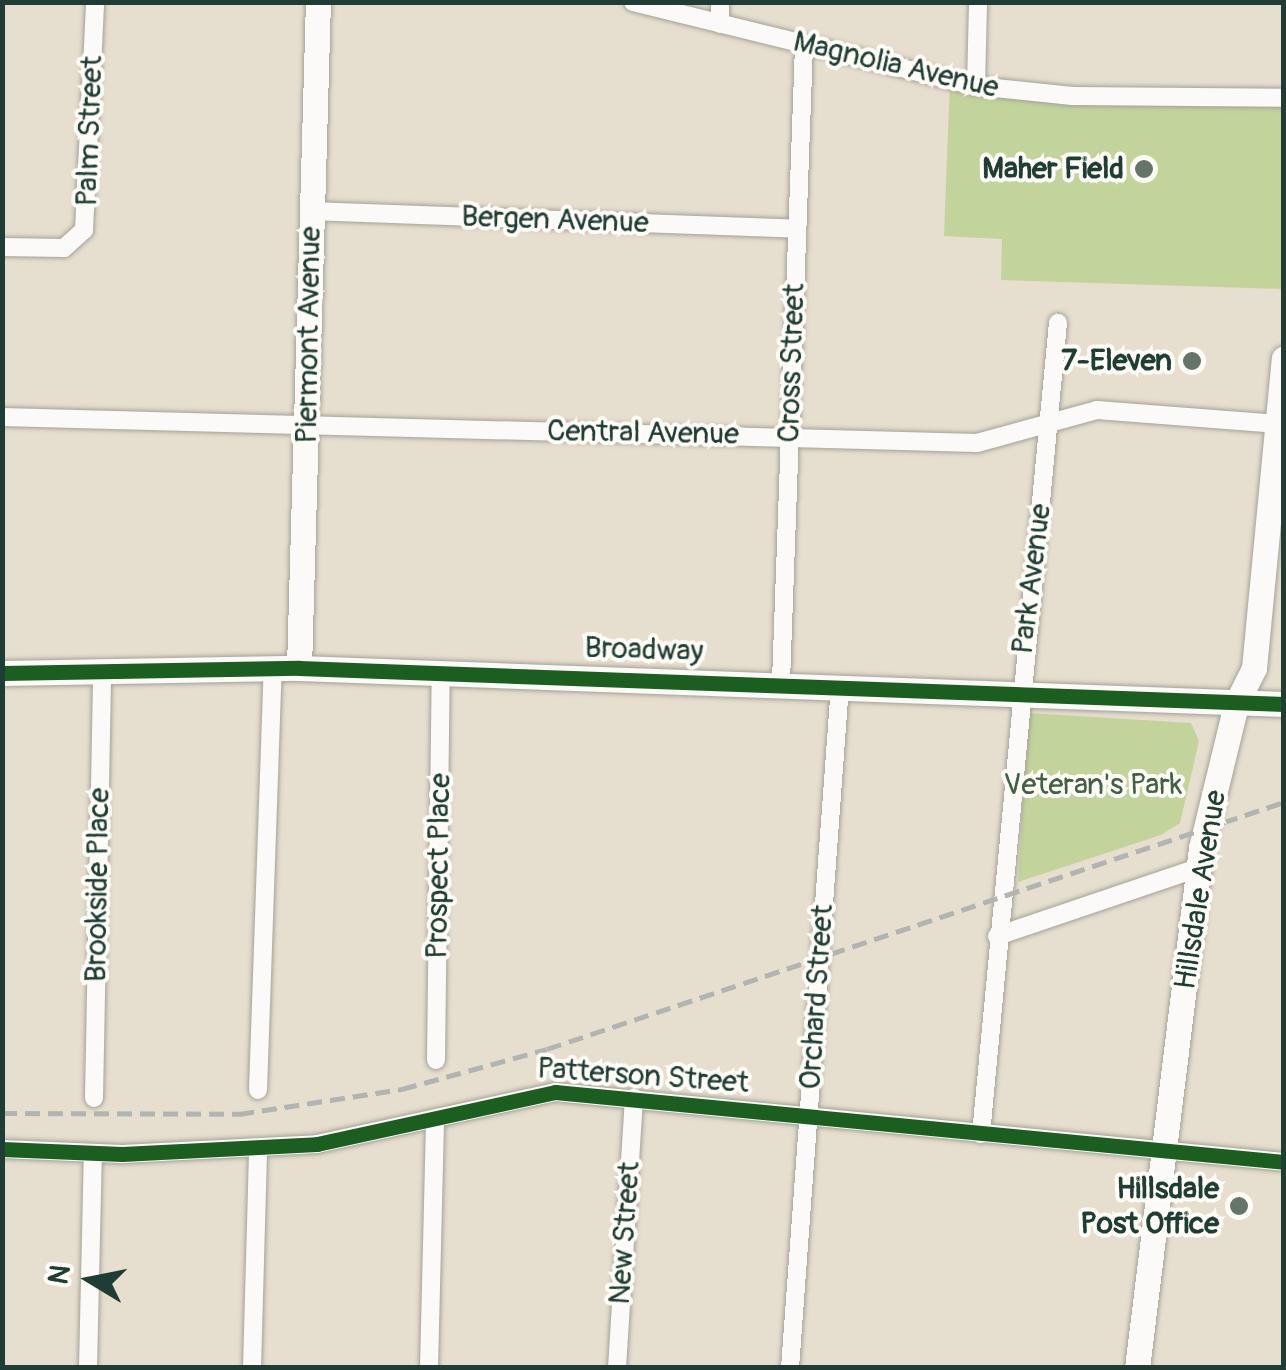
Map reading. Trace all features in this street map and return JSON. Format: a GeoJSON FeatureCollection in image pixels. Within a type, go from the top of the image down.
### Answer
{"type":"FeatureCollection","features":[{"type":"Feature","properties":{"kind":"street","name":"Palm Street"},"geometry":{"type":"LineString","coordinates":[[2,247],[64,248],[84,230],[94,2]]}},
{"type":"Feature","properties":{"kind":"street","name":"Piermont Avenue"},"geometry":{"type":"LineString","coordinates":[[258,1090],[286,668],[307,426],[318,2]]}},
{"type":"Feature","properties":{"kind":"street","name":"Magnolia Avenue"},"geometry":{"type":"LineString","coordinates":[[633,2],[976,86],[1072,96],[1284,98]]}},
{"type":"Feature","properties":{"kind":"street"},"geometry":{"type":"LineString","coordinates":[[720,2],[720,24]]}},
{"type":"Feature","properties":{"kind":"street"},"geometry":{"type":"LineString","coordinates":[[976,86],[978,2]]}},
{"type":"Feature","properties":{"kind":"street","name":"Cross Street"},"geometry":{"type":"LineString","coordinates":[[780,682],[804,45]]}},
{"type":"Feature","properties":{"kind":"street","name":"Bergen Avenue"},"geometry":{"type":"LineString","coordinates":[[312,211],[797,228]]}},
{"type":"Feature","properties":{"kind":"street","name":"Park Avenue"},"geometry":{"type":"LineString","coordinates":[[981,1134],[1018,698],[1051,418],[1058,323]]}},
{"type":"Feature","properties":{"kind":"street","name":"Hillsdale Avenue"},"geometry":{"type":"LineString","coordinates":[[1137,1368],[1168,1151],[1198,868],[1236,704],[1254,668],[1284,358]]}},
{"type":"Feature","properties":{"kind":"street","name":"Central Avenue"},"geometry":{"type":"LineString","coordinates":[[2,417],[977,443],[1016,436],[1051,418],[1122,411],[1278,424]]}},
{"type":"Feature","properties":{"kind":"street","name":"Broadway"},"geometry":{"type":"LineString","coordinates":[[2,674],[286,668],[780,682],[1018,698],[1284,704]]}},
{"type":"Feature","properties":{"kind":"street","name":"Brookside Place"},"geometry":{"type":"LineString","coordinates":[[94,1098],[102,672]]}},
{"type":"Feature","properties":{"kind":"street","name":"Prospect Place"},"geometry":{"type":"LineString","coordinates":[[436,1060],[441,672]]}},
{"type":"Feature","properties":{"kind":"street","name":"Orchard Street"},"geometry":{"type":"LineString","coordinates":[[790,1368],[840,686]]}},
{"type":"Feature","properties":{"kind":"street"},"geometry":{"type":"LineString","coordinates":[[997,936],[1198,868]]}},
{"type":"Feature","properties":{"kind":"street","name":"Patterson Street"},"geometry":{"type":"LineString","coordinates":[[2,1149],[93,1154],[258,1150],[434,1122],[525,1094],[634,1098],[1284,1162]]}},
{"type":"Feature","properties":{"kind":"street","name":"New Street"},"geometry":{"type":"LineString","coordinates":[[617,1368],[634,1098]]}},
{"type":"Feature","properties":{"kind":"street"},"geometry":{"type":"LineString","coordinates":[[429,1368],[434,1122]]}},
{"type":"Feature","properties":{"kind":"street"},"geometry":{"type":"LineString","coordinates":[[252,1368],[258,1150]]}},
{"type":"Feature","properties":{"kind":"street"},"geometry":{"type":"LineString","coordinates":[[88,1368],[93,1154]]}},
{"type":"Feature","properties":{"kind":"green space","name":"Maher Field"},"geometry":{"type":"Polygon","coordinates":[[[950,81],[1283,98],[1283,289],[1001,280],[1002,239],[944,236],[950,81]]]}},
{"type":"Feature","properties":{"kind":"green space","name":"Veteran's Park"},"geometry":{"type":"Polygon","coordinates":[[[1028,713],[1191,723],[1199,741],[1180,823],[1161,835],[1018,882],[1028,713]]]}},
{"type":"Feature","properties":{"kind":"railway"},"geometry":{"type":"LineString","coordinates":[[2,1113],[239,1114],[402,1089],[547,1049],[1284,802]]}},
{"type":"Feature","properties":{"kind":"cycle path"},"geometry":{"type":"LineString","coordinates":[[2,673],[299,668],[1284,704]]}},
{"type":"Feature","properties":{"kind":"cycle path"},"geometry":{"type":"LineString","coordinates":[[2,1149],[122,1154],[317,1144],[555,1092],[1284,1162]]}},
{"type":"Feature","properties":{"kind":"place","name":"Maher Field"},"geometry":{"type":"Point","coordinates":[1144,169]}},
{"type":"Feature","properties":{"kind":"place","name":"7-Eleven"},"geometry":{"type":"Point","coordinates":[1192,361]}},
{"type":"Feature","properties":{"kind":"place","name":"Hillsdale Post Office"},"geometry":{"type":"Point","coordinates":[1239,1206]}}]}
